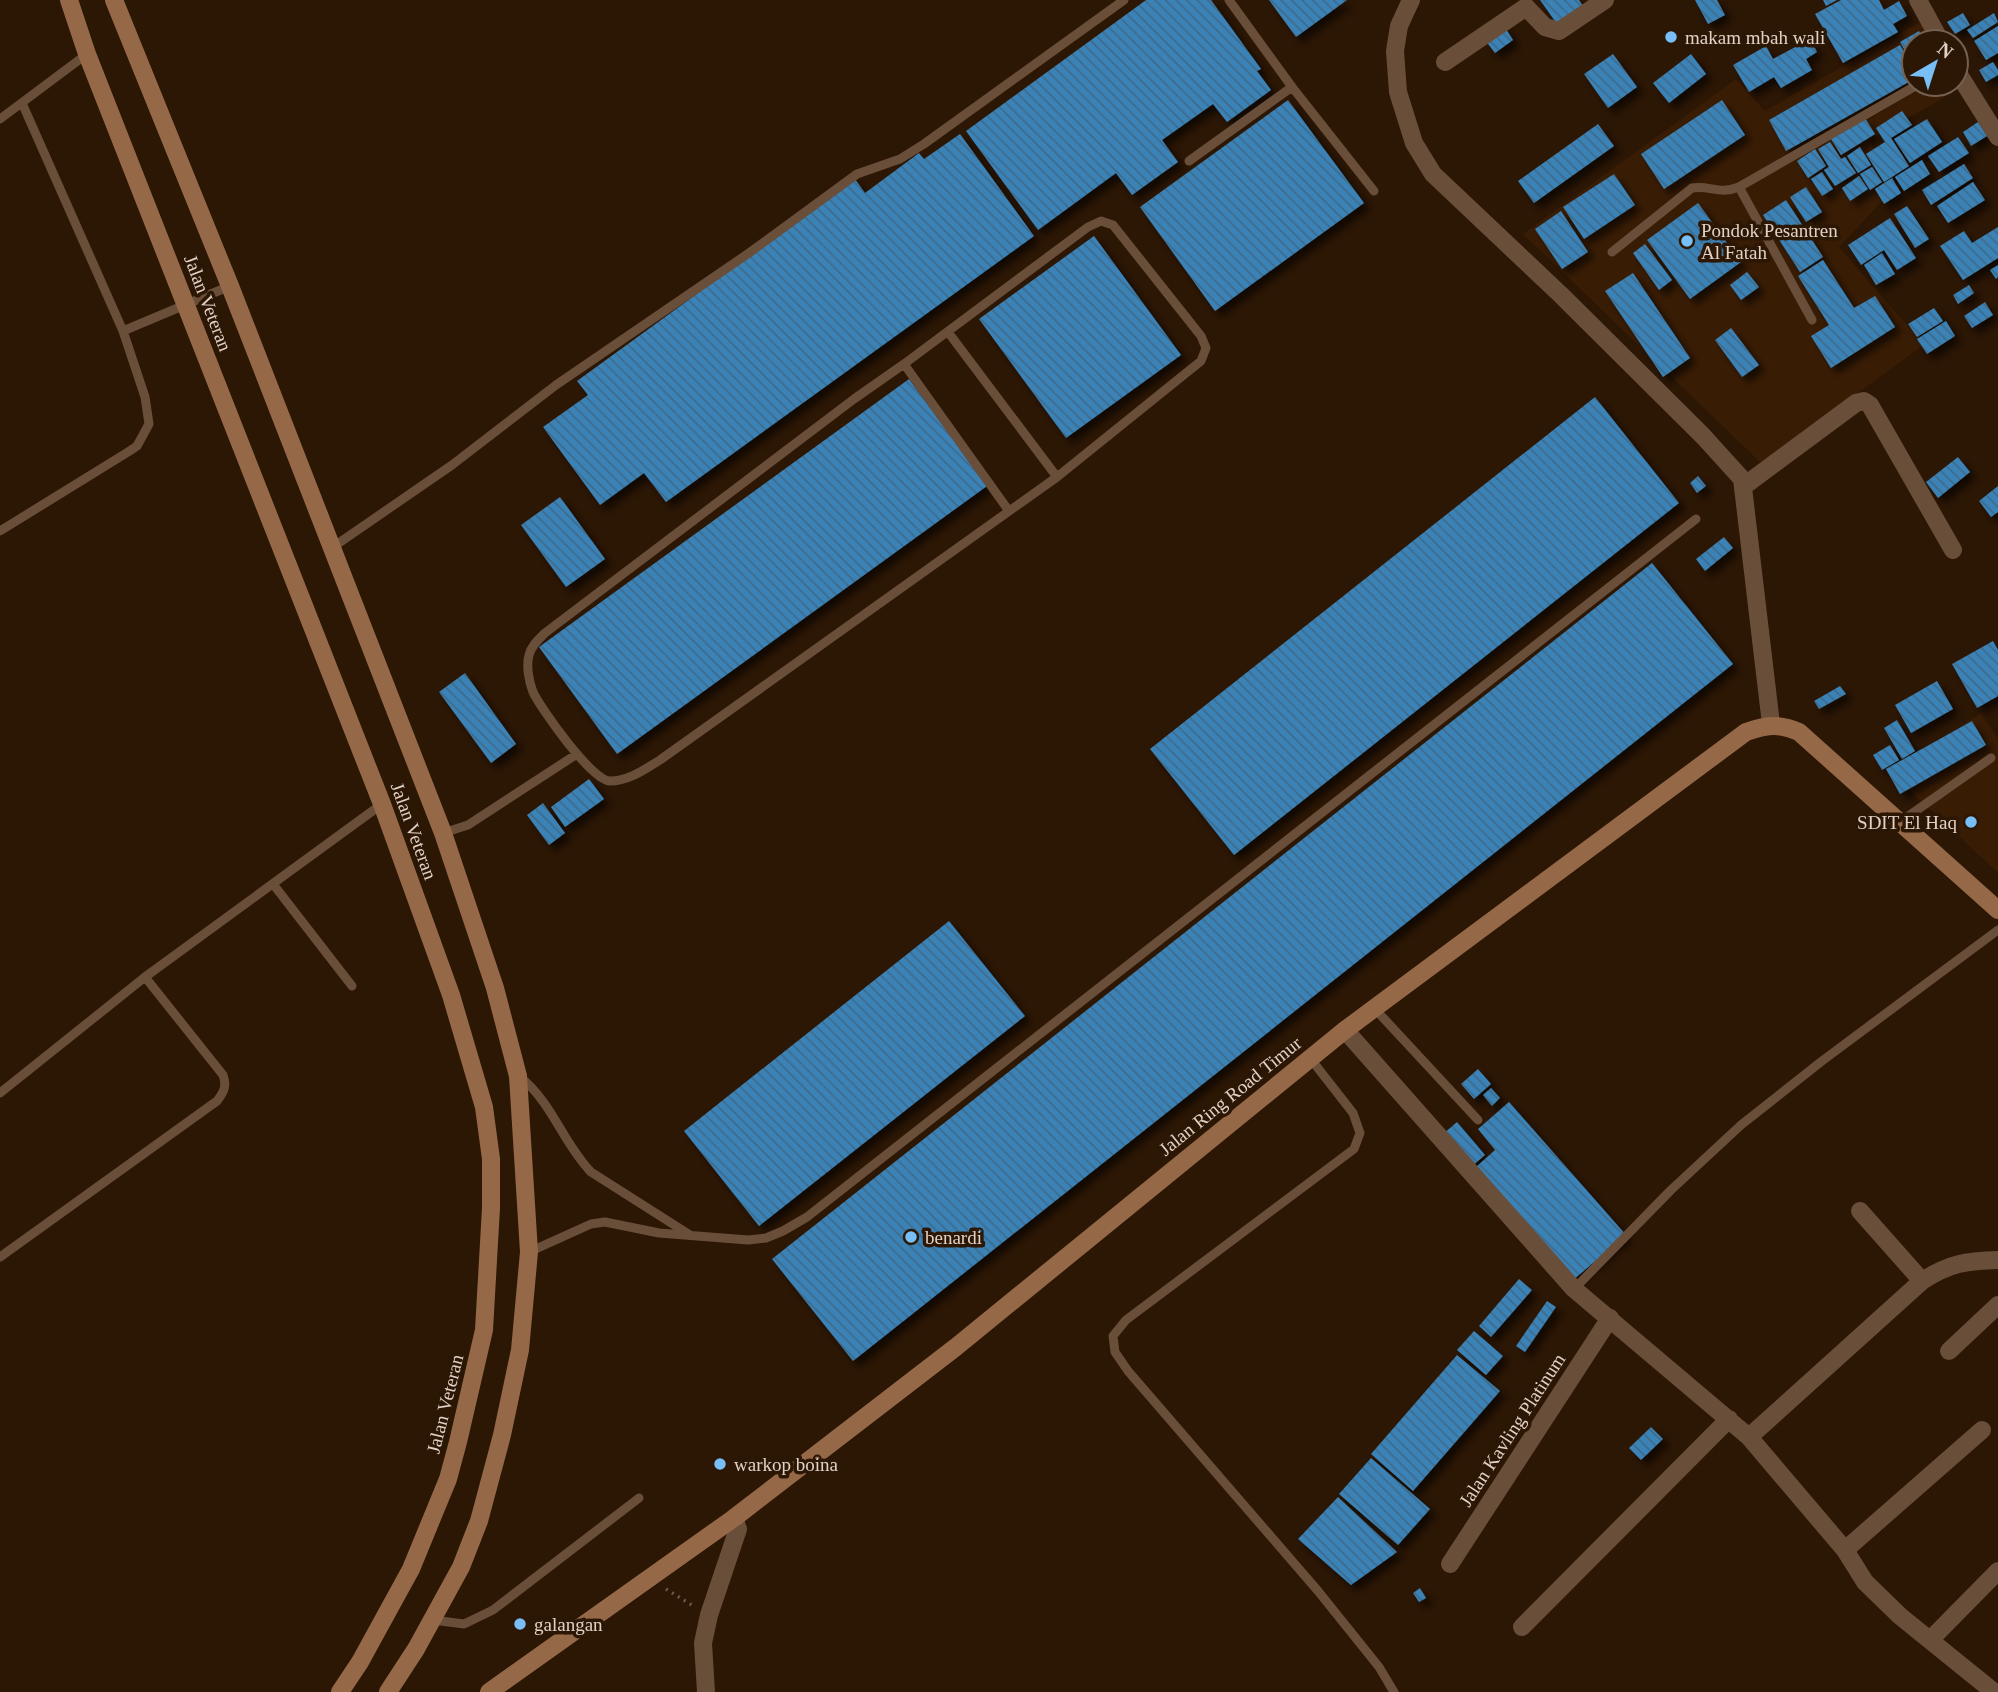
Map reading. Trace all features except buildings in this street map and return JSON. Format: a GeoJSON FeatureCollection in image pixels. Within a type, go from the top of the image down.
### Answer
{"type":"FeatureCollection","features":[{"type":"Feature","properties":{"kind":"main road","name":"Jalan Veteran"},"geometry":{"type":"LineString","coordinates":[[69,0],[382,804],[451,995],[484,1107],[491,1159],[484,1331],[458,1442],[447,1479],[411,1569],[360,1662],[340,1692]]}},
{"type":"Feature","properties":{"kind":"main road","name":"Jalan Veteran"},"geometry":{"type":"LineString","coordinates":[[114,0],[337,544],[443,833],[495,988],[518,1076],[529,1252],[520,1350],[491,1482],[479,1521],[461,1567],[433,1620],[388,1692]]}},
{"type":"Feature","properties":{"kind":"main road"},"geometry":{"type":"LineString","coordinates":[[1771,724],[1798,732],[1998,910]]}},
{"type":"Feature","properties":{"kind":"main road","name":"Jalan Ring Road Timur"},"geometry":{"type":"LineString","coordinates":[[488,1692],[734,1518],[956,1347],[1345,1030],[1746,732],[1771,724]]}},
{"type":"Feature","properties":{"kind":"street"},"geometry":{"type":"LineString","coordinates":[[1411,0],[1399,26],[1395,51],[1397,83],[1414,143],[1433,174],[1561,295],[1739,474],[1744,486],[1771,724]]}},
{"type":"Feature","properties":{"kind":"street"},"geometry":{"type":"LineString","coordinates":[[1445,62],[1530,3],[1545,27],[1559,31],[1605,0]]}},
{"type":"Feature","properties":{"kind":"street"},"geometry":{"type":"LineString","coordinates":[[1918,0],[1933,28]]}},
{"type":"Feature","properties":{"kind":"street"},"geometry":{"type":"LineString","coordinates":[[1970,92],[1998,137]]}},
{"type":"Feature","properties":{"kind":"street"},"geometry":{"type":"LineString","coordinates":[[1744,486],[1856,403],[1864,401],[1870,405],[1953,550]]}},
{"type":"Feature","properties":{"kind":"street"},"geometry":{"type":"LineString","coordinates":[[1345,1030],[1574,1289],[1749,1437],[1845,1550],[1865,1582],[1900,1616],[1994,1692]]}},
{"type":"Feature","properties":{"kind":"street"},"geometry":{"type":"LineString","coordinates":[[1860,1211],[1922,1281]]}},
{"type":"Feature","properties":{"kind":"street"},"geometry":{"type":"LineString","coordinates":[[1749,1437],[1922,1281],[1956,1263],[1998,1260]]}},
{"type":"Feature","properties":{"kind":"street"},"geometry":{"type":"LineString","coordinates":[[1949,1351],[1998,1305]]}},
{"type":"Feature","properties":{"kind":"street","name":"Jalan Kavling Platinum"},"geometry":{"type":"LineString","coordinates":[[1450,1564],[1610,1318]]}},
{"type":"Feature","properties":{"kind":"street"},"geometry":{"type":"LineString","coordinates":[[1522,1627],[1728,1419]]}},
{"type":"Feature","properties":{"kind":"street"},"geometry":{"type":"LineString","coordinates":[[1845,1550],[1982,1430]]}},
{"type":"Feature","properties":{"kind":"street"},"geometry":{"type":"LineString","coordinates":[[706,1692],[703,1643],[709,1615],[738,1529],[734,1518]]}},
{"type":"Feature","properties":{"kind":"street"},"geometry":{"type":"LineString","coordinates":[[1931,1639],[1998,1571]]}},
{"type":"Feature","properties":{"kind":"lane"},"geometry":{"type":"LineString","coordinates":[[337,544],[452,466],[556,385],[749,253],[857,174],[900,159],[924,145],[1124,0]]}},
{"type":"Feature","properties":{"kind":"lane"},"geometry":{"type":"LineString","coordinates":[[1229,0],[1292,87],[1374,191]]}},
{"type":"Feature","properties":{"kind":"lane"},"geometry":{"type":"LineString","coordinates":[[0,118],[88,54]]}},
{"type":"Feature","properties":{"kind":"lane"},"geometry":{"type":"LineString","coordinates":[[1189,161],[1292,87]]}},
{"type":"Feature","properties":{"kind":"lane"},"geometry":{"type":"LineString","coordinates":[[1612,252],[1692,188],[1723,191],[1739,187],[1900,95]]}},
{"type":"Feature","properties":{"kind":"lane"},"geometry":{"type":"LineString","coordinates":[[0,531],[128,453],[145,435],[149,424],[148,410],[123,331],[22,103]]}},
{"type":"Feature","properties":{"kind":"lane"},"geometry":{"type":"LineString","coordinates":[[1739,187],[1812,320]]}},
{"type":"Feature","properties":{"kind":"lane"},"geometry":{"type":"LineString","coordinates":[[1101,221],[1113,225],[1195,329],[1206,348],[1201,361],[1057,477],[660,760],[632,776],[610,781],[595,774],[577,754],[534,694],[529,680],[529,655],[536,642],[854,399],[948,332],[1088,227],[1101,221]]}},
{"type":"Feature","properties":{"kind":"lane"},"geometry":{"type":"LineString","coordinates":[[123,331],[230,286]]}},
{"type":"Feature","properties":{"kind":"lane"},"geometry":{"type":"LineString","coordinates":[[948,332],[1057,477]]}},
{"type":"Feature","properties":{"kind":"lane"},"geometry":{"type":"LineString","coordinates":[[904,364],[1009,511]]}},
{"type":"Feature","properties":{"kind":"lane"},"geometry":{"type":"LineString","coordinates":[[529,1252],[579,1228],[605,1223],[692,1236],[748,1240],[766,1238],[807,1217],[1696,519]]}},
{"type":"Feature","properties":{"kind":"lane"},"geometry":{"type":"LineString","coordinates":[[443,833],[464,826],[577,754]]}},
{"type":"Feature","properties":{"kind":"lane"},"geometry":{"type":"LineString","coordinates":[[1900,822],[1991,758]]}},
{"type":"Feature","properties":{"kind":"lane"},"geometry":{"type":"LineString","coordinates":[[0,1093],[145,977],[382,804]]}},
{"type":"Feature","properties":{"kind":"lane"},"geometry":{"type":"LineString","coordinates":[[273,884],[352,986]]}},
{"type":"Feature","properties":{"kind":"lane"},"geometry":{"type":"LineString","coordinates":[[1574,1289],[1671,1190],[1741,1125],[1822,1060],[1998,930]]}},
{"type":"Feature","properties":{"kind":"lane"},"geometry":{"type":"LineString","coordinates":[[0,1257],[218,1101],[222,1094],[225,1082],[223,1075],[145,977]]}},
{"type":"Feature","properties":{"kind":"lane"},"geometry":{"type":"LineString","coordinates":[[1375,1009],[1478,1120]]}},
{"type":"Feature","properties":{"kind":"lane"},"geometry":{"type":"LineString","coordinates":[[1310,1058],[1353,1113],[1360,1133],[1354,1149],[1126,1320],[1113,1336],[1115,1352],[1128,1371],[1318,1591],[1379,1667],[1394,1692]]}},
{"type":"Feature","properties":{"kind":"lane"},"geometry":{"type":"LineString","coordinates":[[518,1076],[542,1098],[579,1160],[603,1181],[692,1236]]}},
{"type":"Feature","properties":{"kind":"lane"},"geometry":{"type":"LineString","coordinates":[[433,1620],[464,1624],[493,1610],[639,1498]]}},
{"type":"Feature","properties":{"kind":"path"},"geometry":{"type":"LineString","coordinates":[[649,1579],[709,1615]]}},
{"type":"Feature","properties":{"kind":"shaded area","name":"Pondok Pesantren Al Fatah"},"geometry":{"type":"Polygon","coordinates":[[[1922,21],[1927,28],[1910,28],[1922,21]]]}},
{"type":"Feature","properties":{"kind":"shaded area","name":"Pondok Pesantren Al Fatah"},"geometry":{"type":"Polygon","coordinates":[[[1900,34],[1900,98],[1943,98],[1870,140],[1891,192],[1839,247],[1924,345],[1761,463],[1523,234],[1736,79],[1765,111],[1900,34]]]}},
{"type":"Feature","properties":{"kind":"shaded area","name":"SDIT El Haq"},"geometry":{"type":"Polygon","coordinates":[[[1981,713],[1998,739],[1998,873],[1890,772],[1981,713]]]}},
{"type":"Feature","properties":{"kind":"place","name":"makam mbah wali"},"geometry":{"type":"Point","coordinates":[1671,37]}},
{"type":"Feature","properties":{"kind":"place","name":"Pondok Pesantren Al Fatah"},"geometry":{"type":"Point","coordinates":[1687,241]}},
{"type":"Feature","properties":{"kind":"place","name":"SDIT El Haq"},"geometry":{"type":"Point","coordinates":[1971,822]}},
{"type":"Feature","properties":{"kind":"place","name":"benardi"},"geometry":{"type":"Point","coordinates":[911,1237]}},
{"type":"Feature","properties":{"kind":"place","name":"warkop boina"},"geometry":{"type":"Point","coordinates":[720,1464]}},
{"type":"Feature","properties":{"kind":"place","name":"galangan"},"geometry":{"type":"Point","coordinates":[520,1624]}}]}
